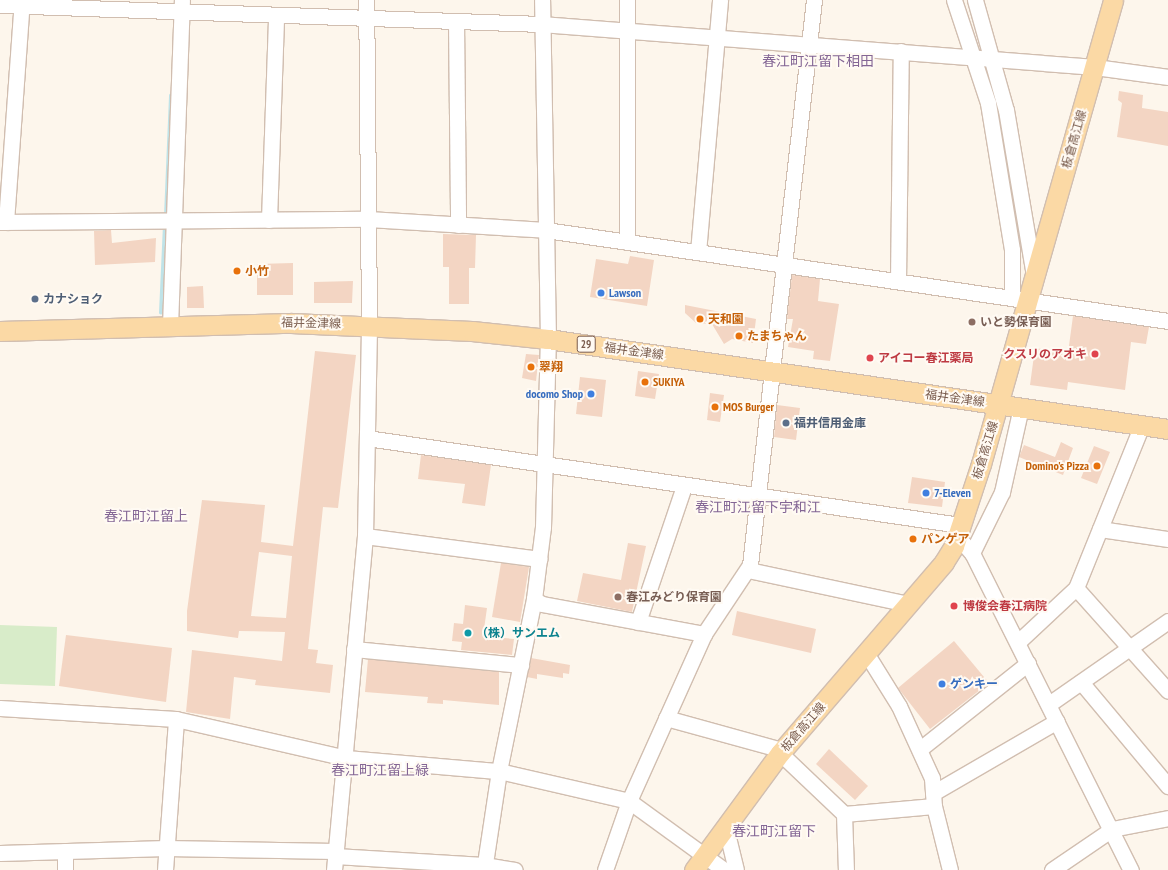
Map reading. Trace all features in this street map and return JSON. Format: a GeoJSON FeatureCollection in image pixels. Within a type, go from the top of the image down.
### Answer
{"type":"FeatureCollection","features":[{"type":"Feature","properties":{"kind":"main road","name":"板倉高江線"},"geometry":{"type":"LineString","coordinates":[[698,864],[726,829],[781,752],[944,562],[959,531],[998,404],[1019,299],[1034,276],[1095,67],[1112,0]]}},
{"type":"Feature","properties":{"kind":"main road","name":"福井金津線"},"geometry":{"type":"LineString","coordinates":[[0,331],[170,326],[369,324],[548,339],[1168,429]]}},
{"type":"Feature","properties":{"kind":"street"},"geometry":{"type":"LineString","coordinates":[[335,859],[346,758],[354,649],[365,536],[369,324],[366,0]]}},
{"type":"Feature","properties":{"kind":"street"},"geometry":{"type":"LineString","coordinates":[[484,867],[499,771],[534,599],[547,466],[548,339],[541,24],[542,0]]}},
{"type":"Feature","properties":{"kind":"street"},"geometry":{"type":"LineString","coordinates":[[627,0],[627,242]]}},
{"type":"Feature","properties":{"kind":"street"},"geometry":{"type":"LineString","coordinates":[[698,252],[720,0]]}},
{"type":"Feature","properties":{"kind":"street"},"geometry":{"type":"LineString","coordinates":[[605,870],[628,801],[704,634],[748,570],[814,0]]}},
{"type":"Feature","properties":{"kind":"street"},"geometry":{"type":"LineString","coordinates":[[954,0],[988,103],[1019,299]]}},
{"type":"Feature","properties":{"kind":"street"},"geometry":{"type":"LineString","coordinates":[[975,0],[993,59],[1006,110],[1034,276]]}},
{"type":"Feature","properties":{"kind":"street"},"geometry":{"type":"LineString","coordinates":[[0,5],[22,3],[182,6],[276,15],[541,24],[626,29],[1095,67],[1168,77]]}},
{"type":"Feature","properties":{"kind":"street"},"geometry":{"type":"LineString","coordinates":[[22,3],[3,222],[368,219],[546,230],[1019,299],[1168,318]]}},
{"type":"Feature","properties":{"kind":"street"},"geometry":{"type":"LineString","coordinates":[[170,326],[182,6]]}},
{"type":"Feature","properties":{"kind":"street"},"geometry":{"type":"LineString","coordinates":[[269,220],[276,15]]}},
{"type":"Feature","properties":{"kind":"street"},"geometry":{"type":"LineString","coordinates":[[456,21],[458,225]]}},
{"type":"Feature","properties":{"kind":"street"},"geometry":{"type":"LineString","coordinates":[[898,281],[901,51]]}},
{"type":"Feature","properties":{"kind":"street"},"geometry":{"type":"LineString","coordinates":[[972,553],[1002,492],[1021,407]]}},
{"type":"Feature","properties":{"kind":"street"},"geometry":{"type":"LineString","coordinates":[[1018,642],[1076,588],[1142,425]]}},
{"type":"Feature","properties":{"kind":"street"},"geometry":{"type":"LineString","coordinates":[[367,438],[547,466],[757,496],[959,531],[1018,642],[1131,870]]}},
{"type":"Feature","properties":{"kind":"street"},"geometry":{"type":"LineString","coordinates":[[638,622],[684,486]]}},
{"type":"Feature","properties":{"kind":"street"},"geometry":{"type":"LineString","coordinates":[[1100,529],[1168,539]]}},
{"type":"Feature","properties":{"kind":"street"},"geometry":{"type":"LineString","coordinates":[[365,536],[539,559]]}},
{"type":"Feature","properties":{"kind":"street"},"geometry":{"type":"LineString","coordinates":[[748,570],[908,604]]}},
{"type":"Feature","properties":{"kind":"street"},"geometry":{"type":"LineString","coordinates":[[1076,588],[1168,691]]}},
{"type":"Feature","properties":{"kind":"street"},"geometry":{"type":"LineString","coordinates":[[534,599],[542,604],[704,634]]}},
{"type":"Feature","properties":{"kind":"street"},"geometry":{"type":"LineString","coordinates":[[1049,704],[1168,621]]}},
{"type":"Feature","properties":{"kind":"street"},"geometry":{"type":"LineString","coordinates":[[354,649],[521,665]]}},
{"type":"Feature","properties":{"kind":"street"},"geometry":{"type":"LineString","coordinates":[[866,653],[920,749],[932,778],[933,799],[950,870]]}},
{"type":"Feature","properties":{"kind":"street"},"geometry":{"type":"LineString","coordinates":[[920,749],[1028,663]]}},
{"type":"Feature","properties":{"kind":"street"},"geometry":{"type":"LineString","coordinates":[[1081,682],[1168,786]]}},
{"type":"Feature","properties":{"kind":"street"},"geometry":{"type":"LineString","coordinates":[[0,708],[176,718],[346,758],[499,771],[628,801],[698,864],[724,870]]}},
{"type":"Feature","properties":{"kind":"street"},"geometry":{"type":"LineString","coordinates":[[165,870],[176,718]]}},
{"type":"Feature","properties":{"kind":"street"},"geometry":{"type":"LineString","coordinates":[[666,718],[781,752],[844,814],[846,870]]}},
{"type":"Feature","properties":{"kind":"street"},"geometry":{"type":"LineString","coordinates":[[844,814],[933,799],[1057,721]]}},
{"type":"Feature","properties":{"kind":"street"},"geometry":{"type":"LineString","coordinates":[[1052,870],[1112,829],[1168,818]]}},
{"type":"Feature","properties":{"kind":"street"},"geometry":{"type":"LineString","coordinates":[[726,829],[736,870]]}},
{"type":"Feature","properties":{"kind":"street"},"geometry":{"type":"LineString","coordinates":[[0,853],[166,848],[409,865],[484,867],[516,870]]}},
{"type":"Feature","properties":{"kind":"street"},"geometry":{"type":"LineString","coordinates":[[65,851],[65,870]]}},
{"type":"Feature","properties":{"kind":"green space"},"geometry":{"type":"Polygon","coordinates":[[[0,625],[57,627],[55,686],[0,684],[0,625]]]}},
{"type":"Feature","properties":{"kind":"building"},"geometry":{"type":"Polygon","coordinates":[[[1119,91],[1143,95],[1142,108],[1168,112],[1168,146],[1117,137],[1122,103],[1118,100],[1119,91]]]}},
{"type":"Feature","properties":{"kind":"building"},"geometry":{"type":"Polygon","coordinates":[[[111,230],[112,243],[156,238],[155,262],[95,265],[94,231],[111,230]]]}},
{"type":"Feature","properties":{"kind":"building"},"geometry":{"type":"Polygon","coordinates":[[[443,234],[476,235],[475,268],[469,268],[469,304],[449,304],[449,267],[443,267],[443,234]]]}},
{"type":"Feature","properties":{"kind":"building"},"geometry":{"type":"Polygon","coordinates":[[[630,256],[654,260],[647,306],[590,297],[596,259],[628,264],[630,256]]]}},
{"type":"Feature","properties":{"kind":"building"},"geometry":{"type":"Polygon","coordinates":[[[293,263],[293,295],[257,295],[257,264],[293,263]]]}},
{"type":"Feature","properties":{"kind":"building"},"geometry":{"type":"Polygon","coordinates":[[[792,275],[820,279],[818,301],[839,304],[830,361],[813,359],[814,351],[788,347],[793,319],[787,319],[792,275]]]}},
{"type":"Feature","properties":{"kind":"building"},"geometry":{"type":"Polygon","coordinates":[[[353,281],[352,303],[314,303],[314,282],[353,281]]]}},
{"type":"Feature","properties":{"kind":"building"},"geometry":{"type":"Polygon","coordinates":[[[203,286],[204,308],[187,308],[187,287],[203,286]]]}},
{"type":"Feature","properties":{"kind":"building"},"geometry":{"type":"Polygon","coordinates":[[[685,305],[756,319],[753,343],[732,339],[724,344],[712,324],[696,323],[685,313],[685,305]]]}},
{"type":"Feature","properties":{"kind":"building"},"geometry":{"type":"Polygon","coordinates":[[[1073,316],[1149,327],[1146,344],[1131,342],[1125,390],[1068,382],[1067,390],[1030,385],[1035,348],[1068,353],[1073,316]]]}},
{"type":"Feature","properties":{"kind":"building"},"geometry":{"type":"Polygon","coordinates":[[[315,351],[356,355],[338,508],[323,507],[308,649],[318,650],[316,663],[333,665],[330,693],[255,685],[256,680],[234,677],[230,719],[186,712],[192,650],[282,661],[285,632],[239,631],[238,638],[187,631],[187,611],[202,500],[265,505],[261,542],[293,546],[315,351]],[[259,552],[251,616],[286,618],[292,556],[259,552]]]}},
{"type":"Feature","properties":{"kind":"building"},"geometry":{"type":"Polygon","coordinates":[[[526,354],[539,355],[536,381],[522,378],[526,354]]]}},
{"type":"Feature","properties":{"kind":"building"},"geometry":{"type":"Polygon","coordinates":[[[638,371],[659,374],[655,399],[635,396],[638,371]]]}},
{"type":"Feature","properties":{"kind":"building"},"geometry":{"type":"Polygon","coordinates":[[[580,377],[606,380],[602,417],[576,414],[580,377]]]}},
{"type":"Feature","properties":{"kind":"building"},"geometry":{"type":"Polygon","coordinates":[[[710,393],[724,395],[720,422],[707,420],[710,393]]]}},
{"type":"Feature","properties":{"kind":"building","name":"福井信用金庫"},"geometry":{"type":"Polygon","coordinates":[[[777,405],[800,408],[796,440],[774,437],[777,405]]]}},
{"type":"Feature","properties":{"kind":"building"},"geometry":{"type":"Polygon","coordinates":[[[1061,442],[1073,448],[1063,475],[1019,457],[1024,445],[1055,457],[1061,442]]]}},
{"type":"Feature","properties":{"kind":"building"},"geometry":{"type":"Polygon","coordinates":[[[1094,446],[1110,452],[1097,484],[1081,478],[1094,446]]]}},
{"type":"Feature","properties":{"kind":"building"},"geometry":{"type":"Polygon","coordinates":[[[421,455],[491,465],[485,506],[462,503],[465,484],[418,479],[421,455]]]}},
{"type":"Feature","properties":{"kind":"building"},"geometry":{"type":"Polygon","coordinates":[[[912,477],[945,482],[942,507],[908,503],[912,477]]]}},
{"type":"Feature","properties":{"kind":"building"},"geometry":{"type":"Polygon","coordinates":[[[628,543],[646,546],[632,612],[577,601],[583,573],[621,580],[628,543]]]}},
{"type":"Feature","properties":{"kind":"building"},"geometry":{"type":"Polygon","coordinates":[[[501,563],[529,567],[520,622],[492,617],[501,563]]]}},
{"type":"Feature","properties":{"kind":"building","name":"（株）サンエム"},"geometry":{"type":"Polygon","coordinates":[[[465,605],[487,608],[483,636],[514,639],[512,655],[461,650],[462,642],[452,641],[454,623],[463,624],[465,605]]]}},
{"type":"Feature","properties":{"kind":"building"},"geometry":{"type":"Polygon","coordinates":[[[737,611],[816,629],[811,653],[732,635],[737,611]]]}},
{"type":"Feature","properties":{"kind":"building"},"geometry":{"type":"Polygon","coordinates":[[[66,635],[172,648],[166,702],[59,686],[66,635]]]}},
{"type":"Feature","properties":{"kind":"building"},"geometry":{"type":"Polygon","coordinates":[[[954,641],[989,683],[930,729],[898,688],[954,641]]]}},
{"type":"Feature","properties":{"kind":"building"},"geometry":{"type":"Polygon","coordinates":[[[531,658],[570,665],[569,674],[563,673],[563,678],[537,674],[537,679],[527,677],[531,658]]]}},
{"type":"Feature","properties":{"kind":"building"},"geometry":{"type":"Polygon","coordinates":[[[368,659],[499,672],[499,705],[443,700],[443,704],[427,703],[428,697],[365,692],[368,659]]]}},
{"type":"Feature","properties":{"kind":"building"},"geometry":{"type":"Polygon","coordinates":[[[829,749],[868,786],[855,800],[816,764],[829,749]]]}},
{"type":"Feature","properties":{"kind":"waterway"},"geometry":{"type":"LineString","coordinates":[[166,216],[171,96]]}},
{"type":"Feature","properties":{"kind":"waterway"},"geometry":{"type":"LineString","coordinates":[[161,313],[165,224]]}},
{"type":"Feature","properties":{"kind":"place","name":"小竹"},"geometry":{"type":"Point","coordinates":[237,271]}},
{"type":"Feature","properties":{"kind":"place","name":"Lawson"},"geometry":{"type":"Point","coordinates":[601,293]}},
{"type":"Feature","properties":{"kind":"place","name":"カナショク"},"geometry":{"type":"Point","coordinates":[35,299]}},
{"type":"Feature","properties":{"kind":"place","name":"天和園"},"geometry":{"type":"Point","coordinates":[700,319]}},
{"type":"Feature","properties":{"kind":"place","name":"いと勢保育園"},"geometry":{"type":"Point","coordinates":[972,322]}},
{"type":"Feature","properties":{"kind":"place","name":"たまちゃん"},"geometry":{"type":"Point","coordinates":[739,336]}},
{"type":"Feature","properties":{"kind":"place","name":"クスリのアオキ"},"geometry":{"type":"Point","coordinates":[1095,354]}},
{"type":"Feature","properties":{"kind":"place","name":"アイコー春江薬局"},"geometry":{"type":"Point","coordinates":[870,358]}},
{"type":"Feature","properties":{"kind":"place","name":"翠翔"},"geometry":{"type":"Point","coordinates":[531,367]}},
{"type":"Feature","properties":{"kind":"place","name":"SUKIYA"},"geometry":{"type":"Point","coordinates":[645,382]}},
{"type":"Feature","properties":{"kind":"place","name":"docomo Shop"},"geometry":{"type":"Point","coordinates":[591,394]}},
{"type":"Feature","properties":{"kind":"place","name":"MOS Burger"},"geometry":{"type":"Point","coordinates":[715,407]}},
{"type":"Feature","properties":{"kind":"place","name":"福井信用金庫"},"geometry":{"type":"Point","coordinates":[786,423]}},
{"type":"Feature","properties":{"kind":"place","name":"Domino's Pizza"},"geometry":{"type":"Point","coordinates":[1097,466]}},
{"type":"Feature","properties":{"kind":"place","name":"7-Eleven"},"geometry":{"type":"Point","coordinates":[926,493]}},
{"type":"Feature","properties":{"kind":"place","name":"パンゲア"},"geometry":{"type":"Point","coordinates":[913,539]}},
{"type":"Feature","properties":{"kind":"place","name":"春江みどり保育園"},"geometry":{"type":"Point","coordinates":[618,597]}},
{"type":"Feature","properties":{"kind":"place","name":"博俊会春江病院"},"geometry":{"type":"Point","coordinates":[954,606]}},
{"type":"Feature","properties":{"kind":"place","name":"（株）サンエム"},"geometry":{"type":"Point","coordinates":[468,633]}},
{"type":"Feature","properties":{"kind":"place","name":"ゲンキー"},"geometry":{"type":"Point","coordinates":[942,684]}},
{"type":"Feature","properties":{"kind":"district","name":"春江町江留下相田"},"geometry":{"type":"Point","coordinates":[818,61]}},
{"type":"Feature","properties":{"kind":"district","name":"春江町江留下宇和江"},"geometry":{"type":"Point","coordinates":[758,507]}},
{"type":"Feature","properties":{"kind":"district","name":"春江町江留上"},"geometry":{"type":"Point","coordinates":[146,516]}},
{"type":"Feature","properties":{"kind":"district","name":"春江町江留上緑"},"geometry":{"type":"Point","coordinates":[380,770]}},
{"type":"Feature","properties":{"kind":"district","name":"春江町江留下"},"geometry":{"type":"Point","coordinates":[774,831]}}]}
